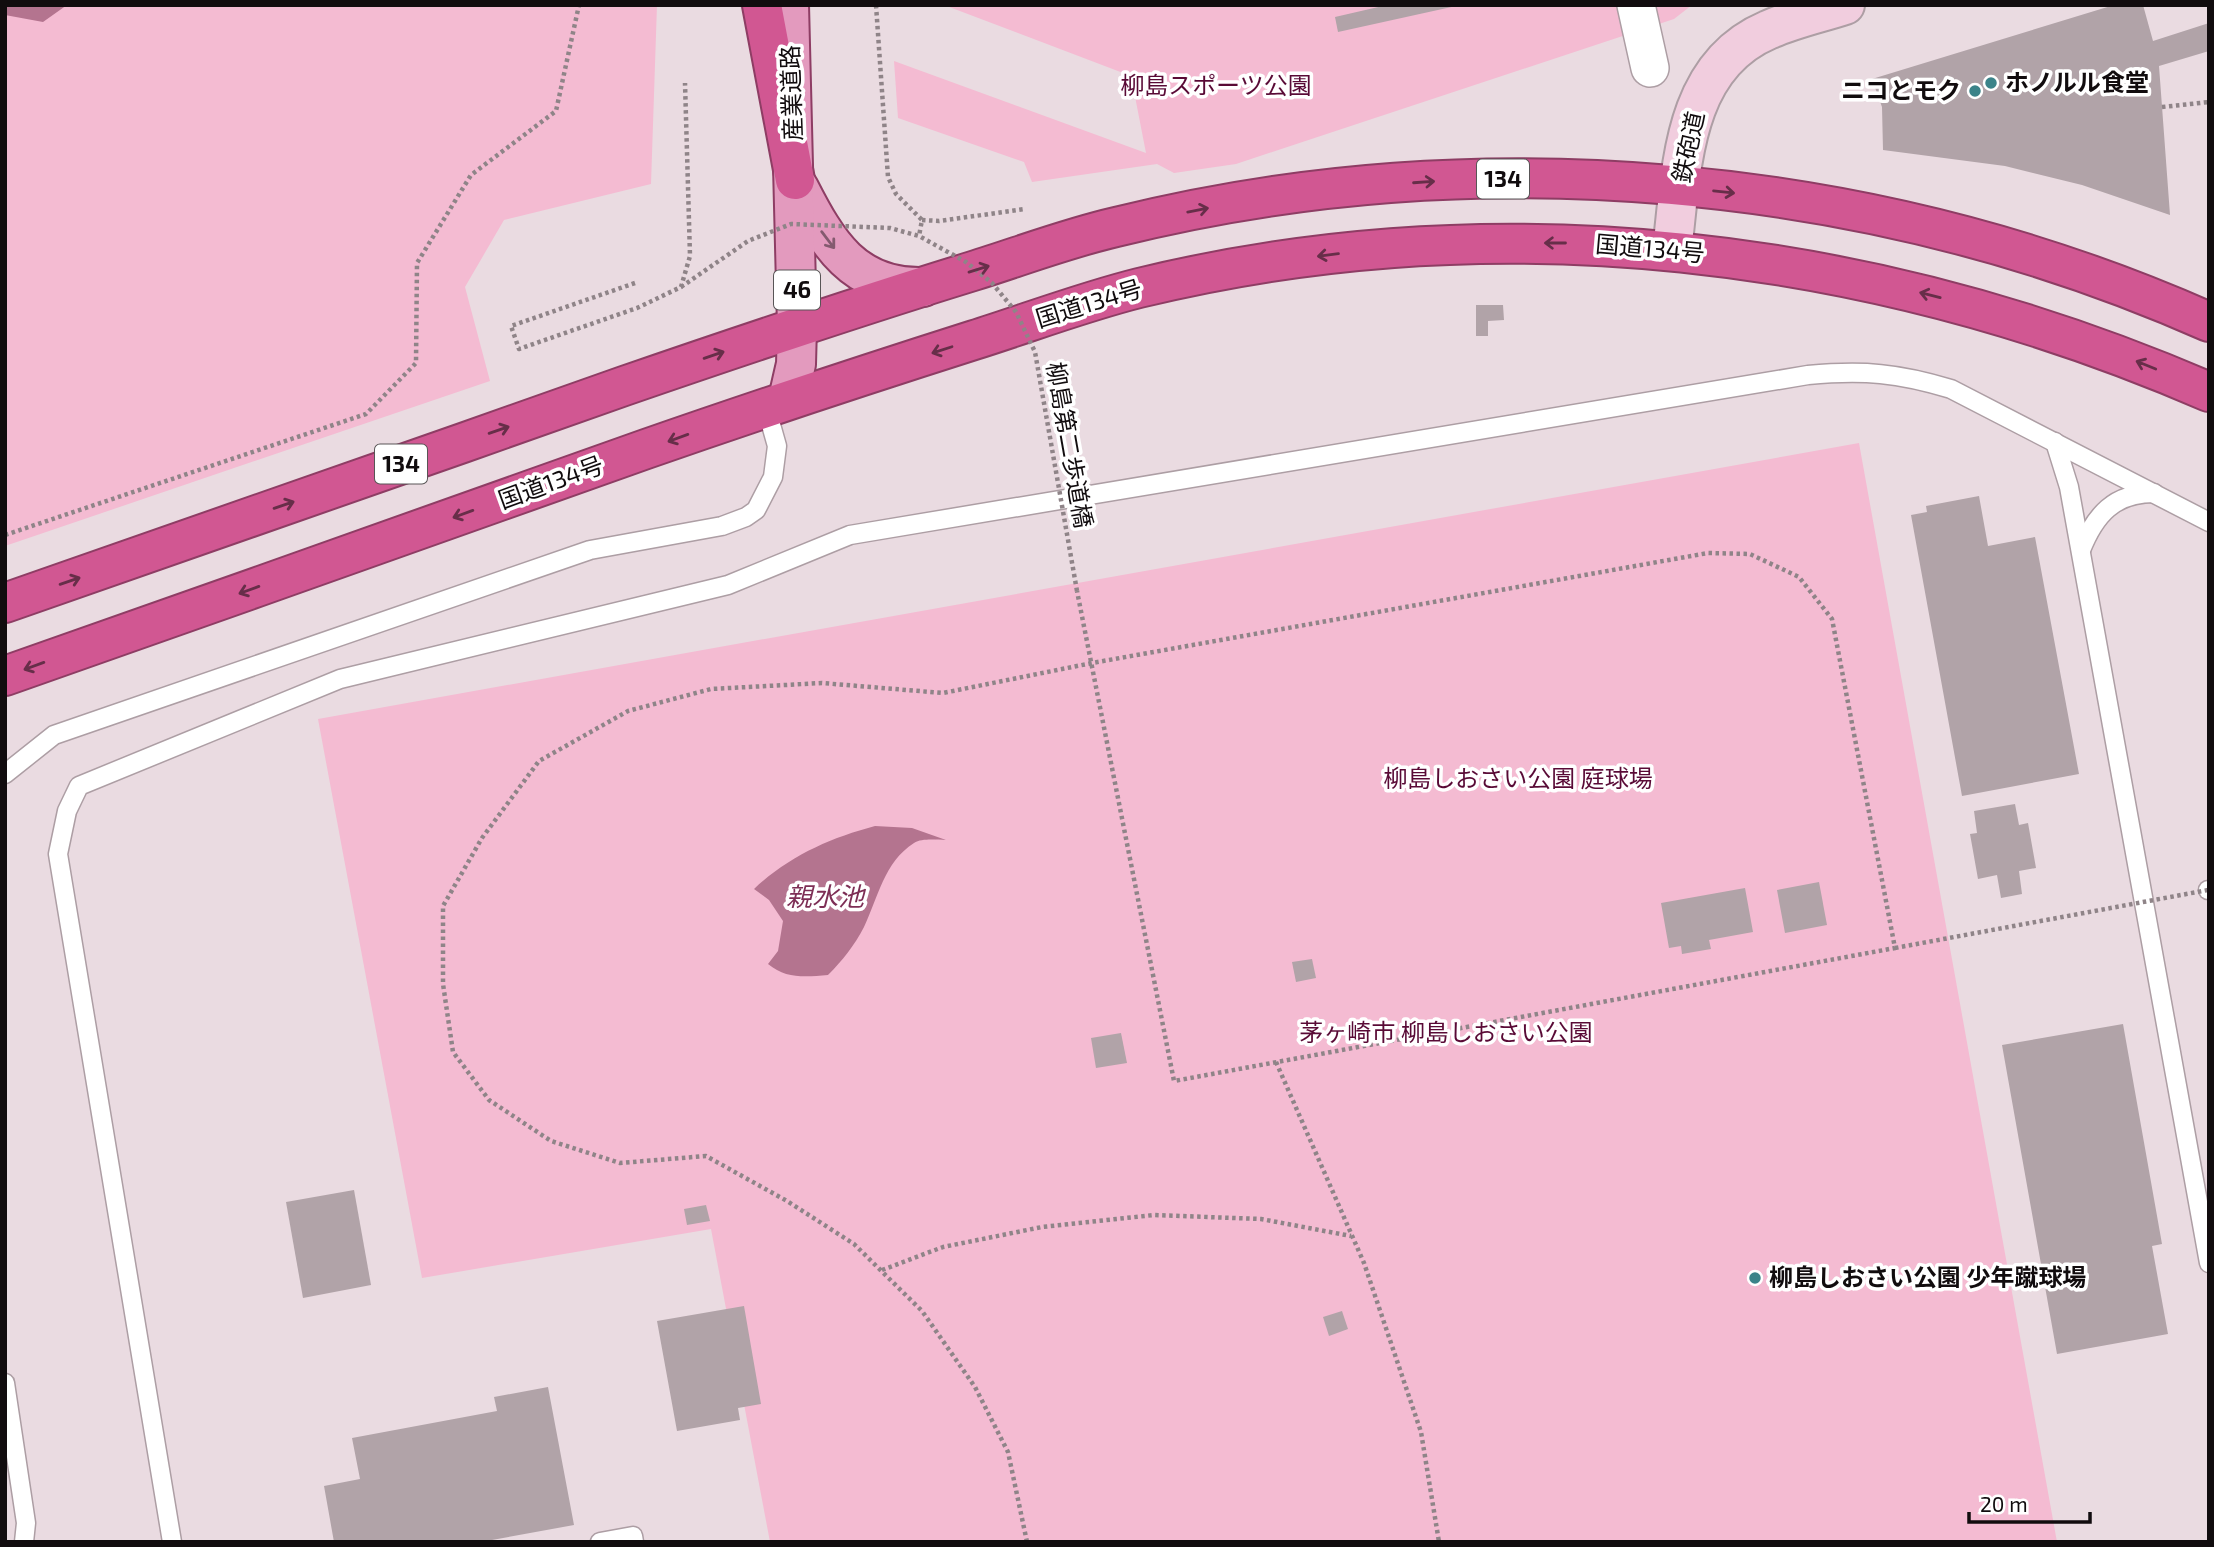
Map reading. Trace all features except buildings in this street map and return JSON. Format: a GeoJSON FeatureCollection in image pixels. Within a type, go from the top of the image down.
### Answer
{"type":"FeatureCollection","features":[{"type":"Feature","properties":{"kind":"highway"},"geometry":{"type":"LineString","coordinates":[[762,5],[795,180]]}},
{"type":"Feature","properties":{"kind":"highway","name":"134"},"geometry":{"type":"LineString","coordinates":[[5,603],[797,326],[1115,227],[1247,201],[1468,178],[1587,179],[1680,187],[1822,205],[1929,228],[2068,268],[2162,301],[2209,321]]}},
{"type":"Feature","properties":{"kind":"highway","name":"国道134号"},"geometry":{"type":"LineString","coordinates":[[5,676],[777,403],[1136,289],[1263,263],[1367,250],[1477,243],[1582,244],[1672,250],[1808,269],[1964,304],[2141,362],[2209,392]]}},
{"type":"Feature","properties":{"kind":"main road","name":"産業道路"},"geometry":{"type":"LineString","coordinates":[[777,403],[796,365],[795,180],[789,5]]}},
{"type":"Feature","properties":{"kind":"main road","name":"産業道路"},"geometry":{"type":"LineString","coordinates":[[795,180],[822,234],[855,268],[902,287],[923,287]]}},
{"type":"Feature","properties":{"kind":"street"},"geometry":{"type":"LineString","coordinates":[[1636,5],[1650,68]]}},
{"type":"Feature","properties":{"kind":"street","name":"鉄砲道"},"geometry":{"type":"LineString","coordinates":[[1672,250],[1686,134],[1697,102],[1715,69],[1738,48],[1767,30],[1845,5]]}},
{"type":"Feature","properties":{"kind":"lane"},"geometry":{"type":"LineString","coordinates":[[172,1542],[58,854],[66,811],[79,786],[340,678],[728,584],[850,535],[1808,374],[1858,370],[1906,376],[1951,389],[2209,522]]}},
{"type":"Feature","properties":{"kind":"lane"},"geometry":{"type":"LineString","coordinates":[[5,774],[54,735],[590,550],[722,526],[746,517],[756,510],[773,477],[777,446],[777,403]]}},
{"type":"Feature","properties":{"kind":"lane"},"geometry":{"type":"LineString","coordinates":[[2055,442],[2069,486],[2209,1263]]}},
{"type":"Feature","properties":{"kind":"lane"},"geometry":{"type":"LineString","coordinates":[[2081,552],[2096,519],[2107,507],[2129,496],[2154,493]]}},
{"type":"Feature","properties":{"kind":"lane"},"geometry":{"type":"LineString","coordinates":[[5,1383],[26,1523],[24,1542]]}},
{"type":"Feature","properties":{"kind":"lane"},"geometry":{"type":"LineString","coordinates":[[600,1542],[632,1535],[634,1542]]}},
{"type":"Feature","properties":{"kind":"path"},"geometry":{"type":"LineString","coordinates":[[5,535],[366,414],[416,363],[417,263],[471,175],[556,111],[579,5]]}},
{"type":"Feature","properties":{"kind":"path"},"geometry":{"type":"LineString","coordinates":[[876,5],[888,177],[896,194],[922,220],[939,222],[1032,208]]}},
{"type":"Feature","properties":{"kind":"path"},"geometry":{"type":"LineString","coordinates":[[681,287],[690,256],[685,83]]}},
{"type":"Feature","properties":{"kind":"path"},"geometry":{"type":"LineString","coordinates":[[2162,107],[2209,102]]}},
{"type":"Feature","properties":{"kind":"path"},"geometry":{"type":"LineString","coordinates":[[919,236],[922,220]]}},
{"type":"Feature","properties":{"kind":"path","name":"柳島第二歩道橋"},"geometry":{"type":"LineString","coordinates":[[635,283],[511,326],[519,349],[638,308],[681,287],[748,241],[792,223],[890,228],[919,236],[966,262],[992,283],[1016,312],[1035,352],[1077,591],[1174,1080],[1276,1062]]}},
{"type":"Feature","properties":{"kind":"path"},"geometry":{"type":"LineString","coordinates":[[1027,1542],[1008,1452],[975,1387],[922,1311],[854,1244],[786,1201],[706,1156],[620,1163],[551,1141],[489,1100],[453,1052],[443,984],[443,906],[482,838],[539,761],[628,711],[724,688],[822,683],[943,693],[1092,663],[1708,553],[1750,554],[1799,577],[1832,620],[1895,948]]}},
{"type":"Feature","properties":{"kind":"path"},"geometry":{"type":"LineString","coordinates":[[1439,1542],[1421,1432],[1364,1263],[1276,1062],[2208,890]]}},
{"type":"Feature","properties":{"kind":"path"},"geometry":{"type":"LineString","coordinates":[[881,1270],[943,1247],[1042,1227],[1154,1215],[1261,1219],[1352,1236]]}},
{"type":"Feature","properties":{"kind":"green space"},"geometry":{"type":"Polygon","coordinates":[[[5,5],[657,5],[651,184],[504,220],[465,287],[490,381],[5,546],[5,5]]]}},
{"type":"Feature","properties":{"kind":"green space","name":"柳島スポーツ公園"},"geometry":{"type":"Polygon","coordinates":[[[944,5],[1692,5],[1674,19],[1236,164],[1174,173],[1157,164],[1032,182],[1024,162],[898,118],[894,61],[1146,153],[1131,76],[944,5]]]}},
{"type":"Feature","properties":{"kind":"green space","name":"茅ヶ崎市 柳島しおさい公園"},"geometry":{"type":"Polygon","coordinates":[[[1859,443],[2057,1542],[770,1542],[711,1229],[422,1278],[318,719],[1859,443]]]}},
{"type":"Feature","properties":{"kind":"water"},"geometry":{"type":"Polygon","coordinates":[[[5,5],[67,5],[43,22],[5,15],[5,5]]]}},
{"type":"Feature","properties":{"kind":"water","name":"親水池"},"geometry":{"type":"Polygon","coordinates":[[[875,826],[912,828],[946,840],[917,841],[896,860],[883,881],[860,934],[848,953],[828,975],[789,975],[768,964],[778,951],[783,921],[769,900],[754,889],[781,867],[811,850],[842,836],[875,826]]]}},
{"type":"Feature","properties":{"kind":"place","name":"ホノルル食堂"},"geometry":{"type":"Point","coordinates":[1991,83]}},
{"type":"Feature","properties":{"kind":"place","name":"ニコとモク"},"geometry":{"type":"Point","coordinates":[1975,91]}},
{"type":"Feature","properties":{"kind":"place","name":"柳島しおさい公園 少年蹴球場"},"geometry":{"type":"Point","coordinates":[1755,1278]}},
{"type":"Feature","properties":{"kind":"park label","name":"柳島しおさい公園 庭球場"},"geometry":{"type":"Point","coordinates":[1518,779]}}]}
